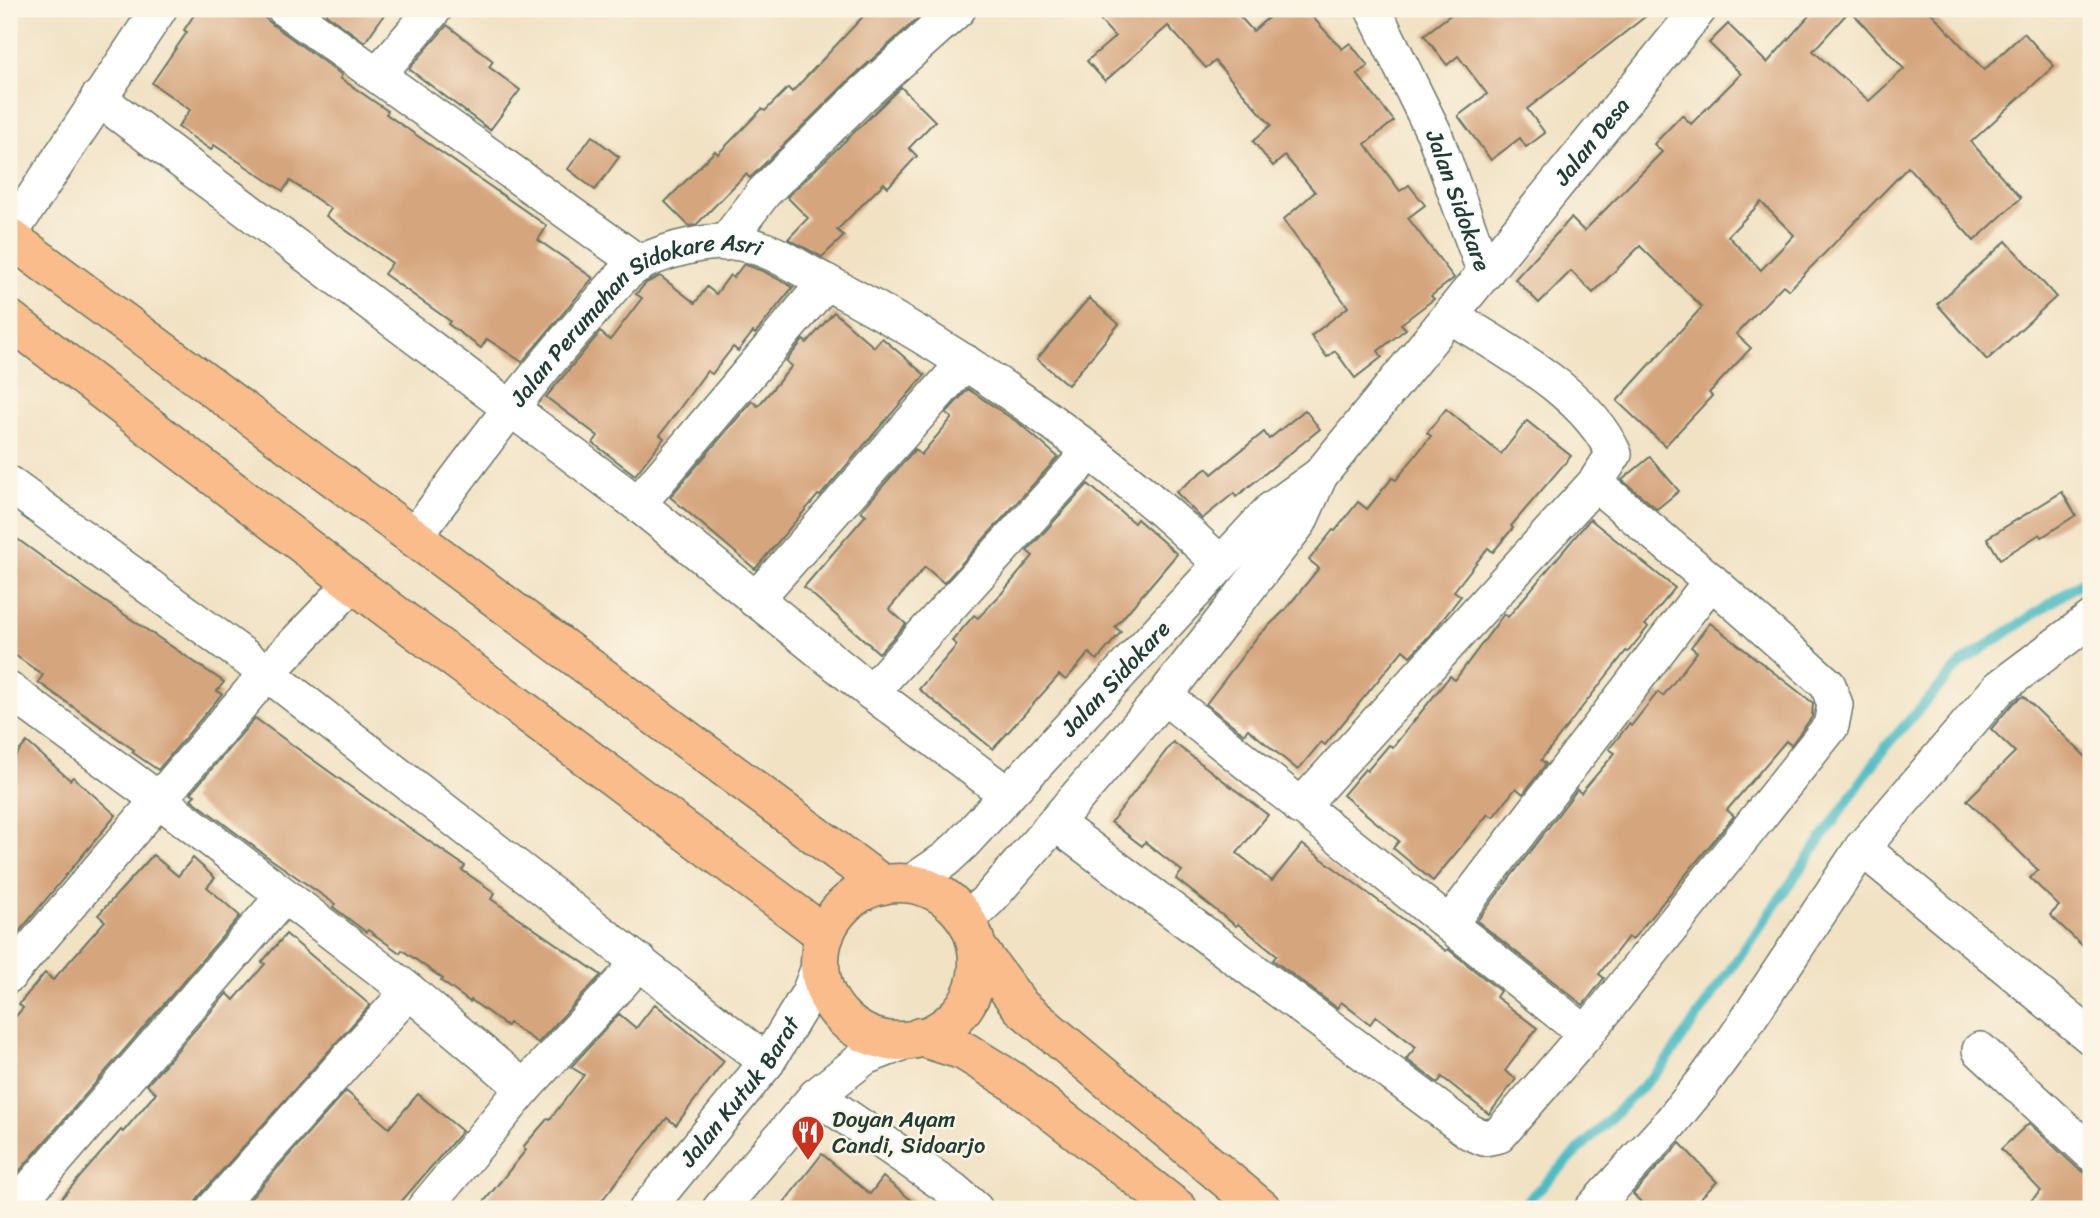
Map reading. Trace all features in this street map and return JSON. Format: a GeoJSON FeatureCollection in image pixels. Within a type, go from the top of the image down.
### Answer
{"type":"FeatureCollection","features":[{"type":"Feature","properties":{"kind":"main road"},"geometry":{"type":"LineString","coordinates":[[9,236],[413,538],[897,884]]}},
{"type":"Feature","properties":{"kind":"main road"},"geometry":{"type":"LineString","coordinates":[[9,319],[353,583],[822,950]]}},
{"type":"Feature","properties":{"kind":"main road"},"geometry":{"type":"LineString","coordinates":[[1178,1209],[1002,1074],[964,1051],[912,1040],[872,1037],[852,1026],[835,1009],[824,988],[822,950],[837,913],[856,896],[897,884],[933,890],[952,903],[1021,1007],[1262,1209]]}},
{"type":"Feature","properties":{"kind":"main road"},"geometry":{"type":"LineString","coordinates":[[912,1040],[938,1031],[951,1022],[968,1001],[977,976],[972,935]]}},
{"type":"Feature","properties":{"kind":"street"},"geometry":{"type":"LineString","coordinates":[[9,236],[159,9]]}},
{"type":"Feature","properties":{"kind":"street"},"geometry":{"type":"LineString","coordinates":[[285,9],[640,264]]}},
{"type":"Feature","properties":{"kind":"street"},"geometry":{"type":"LineString","coordinates":[[379,74],[434,9]]}},
{"type":"Feature","properties":{"kind":"street"},"geometry":{"type":"LineString","coordinates":[[725,243],[764,191],[861,96],[958,9]]}},
{"type":"Feature","properties":{"kind":"street","name":"Jalan Sidokare"},"geometry":{"type":"LineString","coordinates":[[897,884],[946,859],[1271,510],[1320,475],[1485,273],[1434,134],[1373,9]]}},
{"type":"Feature","properties":{"kind":"street","name":"Jalan Desa"},"geometry":{"type":"LineString","coordinates":[[1485,273],[1699,9]]}},
{"type":"Feature","properties":{"kind":"street"},"geometry":{"type":"LineString","coordinates":[[98,98],[512,408],[413,538]]}},
{"type":"Feature","properties":{"kind":"street","name":"Jalan Perumahan Sidokare Asri"},"geometry":{"type":"LineString","coordinates":[[1006,794],[871,692],[638,504],[512,408],[569,336],[619,281],[640,264],[662,254],[689,247],[738,243],[766,250],[865,301],[965,362],[1090,452],[1221,564]]}},
{"type":"Feature","properties":{"kind":"street"},"geometry":{"type":"LineString","coordinates":[[638,504],[826,282]]}},
{"type":"Feature","properties":{"kind":"street"},"geometry":{"type":"LineString","coordinates":[[1300,807],[1595,483],[1614,454],[1604,433],[1546,376],[1451,316]]}},
{"type":"Feature","properties":{"kind":"street"},"geometry":{"type":"LineString","coordinates":[[755,600],[965,362]]}},
{"type":"Feature","properties":{"kind":"street"},"geometry":{"type":"LineString","coordinates":[[871,692],[1090,452]]}},
{"type":"Feature","properties":{"kind":"street","name":"Jalan Sidokare"},"geometry":{"type":"LineString","coordinates":[[972,935],[990,898],[1164,696],[1299,522],[1320,475]]}},
{"type":"Feature","properties":{"kind":"street"},"geometry":{"type":"LineString","coordinates":[[1055,823],[1470,1132],[1484,1138],[1499,1135],[1586,1034],[1831,726],[1835,705],[1828,685],[1595,483]]}},
{"type":"Feature","properties":{"kind":"street"},"geometry":{"type":"LineString","coordinates":[[9,484],[267,673],[767,1062]]}},
{"type":"Feature","properties":{"kind":"street"},"geometry":{"type":"LineString","coordinates":[[1449,924],[1711,581]]}},
{"type":"Feature","properties":{"kind":"street"},"geometry":{"type":"LineString","coordinates":[[9,975],[267,673],[353,583]]}},
{"type":"Feature","properties":{"kind":"street"},"geometry":{"type":"LineString","coordinates":[[1592,1209],[1667,1127],[1702,1084],[1862,848],[1999,688],[2091,619]]}},
{"type":"Feature","properties":{"kind":"street"},"geometry":{"type":"LineString","coordinates":[[1164,696],[1586,1034]]}},
{"type":"Feature","properties":{"kind":"street"},"geometry":{"type":"LineString","coordinates":[[13,700],[158,799],[409,991],[524,1088]]}},
{"type":"Feature","properties":{"kind":"street"},"geometry":{"type":"LineString","coordinates":[[1862,848],[2091,1037]]}},
{"type":"Feature","properties":{"kind":"street"},"geometry":{"type":"LineString","coordinates":[[13,1209],[284,896]]}},
{"type":"Feature","properties":{"kind":"street","name":"Jalan Kutuk Barat"},"geometry":{"type":"LineString","coordinates":[[647,1209],[767,1062],[809,993],[822,950]]}},
{"type":"Feature","properties":{"kind":"street"},"geometry":{"type":"LineString","coordinates":[[424,1209],[524,1088],[640,962]]}},
{"type":"Feature","properties":{"kind":"street"},"geometry":{"type":"LineString","coordinates":[[214,1209],[409,991]]}},
{"type":"Feature","properties":{"kind":"street"},"geometry":{"type":"LineString","coordinates":[[720,1209],[816,1096],[865,1056],[912,1040]]}},
{"type":"Feature","properties":{"kind":"street"},"geometry":{"type":"LineString","coordinates":[[1980,1050],[2091,1153]]}},
{"type":"Feature","properties":{"kind":"street"},"geometry":{"type":"LineString","coordinates":[[816,1096],[955,1203]]}},
{"type":"Feature","properties":{"kind":"building"},"geometry":{"type":"Polygon","coordinates":[[[198,9],[255,9],[342,75],[340,78],[388,111],[386,114],[547,226],[538,240],[593,278],[522,362],[487,339],[481,348],[448,324],[450,321],[384,274],[392,263],[326,216],[331,209],[290,181],[283,191],[214,145],[211,150],[178,127],[190,110],[152,83],[187,32],[184,30],[198,9]]]}},
{"type":"Feature","properties":{"kind":"building"},"geometry":{"type":"Polygon","coordinates":[[[329,9],[388,9],[365,42],[326,14],[329,9]]]}},
{"type":"Feature","properties":{"kind":"building"},"geometry":{"type":"Polygon","coordinates":[[[870,9],[928,9],[847,82],[750,178],[746,174],[696,225],[689,226],[665,202],[715,151],[718,154],[762,109],[765,111],[788,88],[792,92],[870,9]]]}},
{"type":"Feature","properties":{"kind":"building"},"geometry":{"type":"Polygon","coordinates":[[[1090,9],[1233,9],[1253,31],[1278,9],[1305,9],[1342,49],[1350,43],[1368,66],[1357,74],[1394,121],[1365,144],[1400,191],[1409,185],[1425,205],[1408,218],[1454,278],[1431,296],[1434,299],[1401,324],[1406,329],[1378,351],[1382,357],[1355,378],[1335,351],[1327,357],[1311,336],[1348,307],[1283,220],[1315,192],[1285,156],[1273,166],[1253,141],[1271,125],[1215,61],[1206,68],[1168,26],[1105,81],[1087,61],[1115,37],[1090,9]]]}},
{"type":"Feature","properties":{"kind":"building"},"geometry":{"type":"Polygon","coordinates":[[[1458,9],[1655,9],[1527,109],[1545,133],[1526,147],[1520,138],[1491,160],[1458,116],[1487,94],[1458,56],[1447,65],[1424,35],[1458,9]]]}},
{"type":"Feature","properties":{"kind":"building"},"geometry":{"type":"Polygon","coordinates":[[[1815,9],[1928,9],[1984,70],[2024,33],[2054,66],[1971,142],[2021,198],[1974,241],[1908,167],[1789,290],[1783,285],[1736,334],[1751,348],[1709,393],[1712,396],[1665,446],[1617,401],[1702,307],[1640,246],[1593,293],[1571,271],[1539,303],[1515,279],[1571,218],[1584,231],[1662,152],[1654,144],[1682,115],[1691,124],[1741,74],[1709,43],[1728,24],[1767,63],[1815,9]],[[1850,10],[1813,51],[1869,101],[1904,69],[1850,10]],[[1761,202],[1728,236],[1761,270],[1794,235],[1761,202]]]}},
{"type":"Feature","properties":{"kind":"building"},"geometry":{"type":"Polygon","coordinates":[[[447,25],[493,61],[489,67],[520,90],[490,130],[409,69],[447,25]]]}},
{"type":"Feature","properties":{"kind":"building"},"geometry":{"type":"Polygon","coordinates":[[[901,87],[935,121],[909,148],[917,156],[888,187],[884,183],[837,230],[844,236],[822,257],[788,239],[808,218],[787,197],[901,87]]]}},
{"type":"Feature","properties":{"kind":"building"},"geometry":{"type":"Polygon","coordinates":[[[592,136],[619,157],[595,190],[568,169],[592,136]]]}},
{"type":"Feature","properties":{"kind":"building"},"geometry":{"type":"Polygon","coordinates":[[[2006,241],[2056,297],[1987,360],[1937,304],[2006,241]]]}},
{"type":"Feature","properties":{"kind":"building"},"geometry":{"type":"Polygon","coordinates":[[[744,264],[793,287],[738,351],[733,347],[712,374],[707,371],[660,435],[664,438],[635,475],[593,443],[598,436],[546,397],[600,332],[610,340],[642,298],[636,294],[646,283],[660,276],[695,303],[707,287],[716,294],[730,275],[733,278],[744,264]]]}},
{"type":"Feature","properties":{"kind":"building"},"geometry":{"type":"Polygon","coordinates":[[[1089,298],[1119,324],[1068,385],[1037,359],[1089,298]]]}},
{"type":"Feature","properties":{"kind":"building"},"geometry":{"type":"Polygon","coordinates":[[[834,312],[874,347],[882,338],[925,375],[755,569],[670,497],[752,401],[758,406],[792,366],[786,361],[803,340],[807,343],[834,312]]]}},
{"type":"Feature","properties":{"kind":"building"},"geometry":{"type":"Polygon","coordinates":[[[968,389],[1020,424],[1058,457],[944,583],[925,567],[889,609],[906,624],[879,653],[804,587],[866,515],[861,511],[915,449],[921,455],[952,418],[946,413],[968,389]]]}},
{"type":"Feature","properties":{"kind":"building"},"geometry":{"type":"Polygon","coordinates":[[[1446,409],[1501,454],[1527,421],[1571,456],[1511,526],[1513,528],[1493,552],[1488,548],[1454,591],[1461,596],[1432,633],[1410,656],[1403,650],[1325,745],[1321,742],[1298,770],[1248,729],[1244,734],[1206,704],[1257,637],[1285,610],[1319,568],[1309,560],[1333,530],[1335,531],[1358,502],[1367,509],[1392,478],[1396,480],[1431,436],[1427,433],[1446,409]]]}},
{"type":"Feature","properties":{"kind":"building"},"geometry":{"type":"Polygon","coordinates":[[[1305,410],[1320,429],[1236,497],[1234,493],[1202,519],[1176,492],[1207,468],[1212,474],[1264,432],[1269,439],[1305,410]]]}},
{"type":"Feature","properties":{"kind":"building"},"geometry":{"type":"Polygon","coordinates":[[[1650,457],[1679,491],[1657,509],[1622,480],[1650,457]]]}},
{"type":"Feature","properties":{"kind":"building"},"geometry":{"type":"Polygon","coordinates":[[[1088,484],[1134,523],[1137,519],[1177,554],[1115,627],[1121,632],[1097,660],[1089,653],[1066,680],[1059,675],[993,749],[919,689],[957,645],[952,641],[974,615],[978,618],[1002,593],[1033,556],[1027,551],[1088,484]]]}},
{"type":"Feature","properties":{"kind":"building"},"geometry":{"type":"Polygon","coordinates":[[[2062,492],[2076,515],[2000,559],[1987,538],[2062,492]]]}},
{"type":"Feature","properties":{"kind":"building"},"geometry":{"type":"Polygon","coordinates":[[[1590,519],[1675,588],[1645,625],[1648,627],[1541,760],[1546,764],[1523,794],[1516,788],[1493,817],[1488,814],[1433,881],[1393,848],[1399,841],[1343,795],[1389,745],[1393,747],[1450,676],[1455,680],[1504,614],[1508,617],[1590,519]]]}},
{"type":"Feature","properties":{"kind":"building"},"geometry":{"type":"Polygon","coordinates":[[[9,533],[224,682],[217,691],[222,694],[158,770],[38,682],[43,675],[9,651],[9,533]]]}},
{"type":"Feature","properties":{"kind":"building"},"geometry":{"type":"Polygon","coordinates":[[[1710,623],[1813,703],[1812,717],[1791,745],[1786,741],[1727,810],[1734,816],[1632,940],[1628,937],[1599,974],[1604,978],[1583,1005],[1477,921],[1577,790],[1581,793],[1615,753],[1609,749],[1629,724],[1631,726],[1658,692],[1663,696],[1697,652],[1691,647],[1710,623]]]}},
{"type":"Feature","properties":{"kind":"building"},"geometry":{"type":"Polygon","coordinates":[[[2023,696],[2091,762],[2091,954],[2050,915],[2059,906],[2030,878],[2038,870],[1967,800],[2015,752],[1991,729],[2013,703],[2023,696]]]}},
{"type":"Feature","properties":{"kind":"building"},"geometry":{"type":"Polygon","coordinates":[[[255,718],[465,866],[462,870],[495,893],[491,899],[601,975],[538,1043],[509,1023],[507,1026],[471,1000],[470,1002],[402,950],[400,953],[368,930],[366,932],[333,907],[335,904],[191,799],[195,795],[191,793],[255,718]]]}},
{"type":"Feature","properties":{"kind":"building"},"geometry":{"type":"Polygon","coordinates":[[[27,742],[70,780],[73,777],[116,815],[9,944],[9,763],[27,742]]]}},
{"type":"Feature","properties":{"kind":"building"},"geometry":{"type":"Polygon","coordinates":[[[1173,742],[1268,815],[1237,853],[1272,881],[1302,844],[1446,951],[1448,949],[1500,991],[1496,997],[1537,1028],[1505,1071],[1516,1079],[1489,1114],[1442,1077],[1438,1083],[1406,1059],[1416,1047],[1376,1016],[1370,1024],[1341,1002],[1337,1008],[1273,960],[1277,955],[1176,879],[1182,871],[1145,842],[1142,846],[1111,822],[1173,742]]]}},
{"type":"Feature","properties":{"kind":"building"},"geometry":{"type":"Polygon","coordinates":[[[153,855],[178,876],[193,858],[215,878],[207,887],[240,916],[9,1183],[9,1024],[23,1008],[19,1004],[45,973],[53,980],[105,921],[98,915],[153,855]]]}},
{"type":"Feature","properties":{"kind":"building"},"geometry":{"type":"Polygon","coordinates":[[[286,934],[370,1005],[199,1196],[192,1209],[52,1209],[156,1093],[147,1085],[227,993],[234,1000],[286,934]]]}},
{"type":"Feature","properties":{"kind":"building"},"geometry":{"type":"Polygon","coordinates":[[[655,1004],[724,1061],[676,1125],[667,1118],[595,1209],[478,1209],[526,1150],[523,1147],[548,1118],[550,1119],[584,1075],[571,1067],[619,1014],[636,1028],[655,1004]]]}},
{"type":"Feature","properties":{"kind":"building"},"geometry":{"type":"Polygon","coordinates":[[[346,1091],[389,1128],[418,1094],[462,1131],[395,1209],[241,1209],[346,1091]]]}},
{"type":"Feature","properties":{"kind":"building"},"geometry":{"type":"Polygon","coordinates":[[[2029,1123],[2077,1168],[2091,1176],[2091,1209],[2022,1209],[2041,1191],[2001,1149],[2029,1123]]]}},
{"type":"Feature","properties":{"kind":"building"},"geometry":{"type":"Polygon","coordinates":[[[1680,1143],[1717,1182],[1689,1209],[1648,1209],[1633,1194],[1680,1143]]]}},
{"type":"Feature","properties":{"kind":"building"},"geometry":{"type":"Polygon","coordinates":[[[822,1154],[870,1194],[883,1177],[922,1209],[779,1209],[822,1154]]]}},
{"type":"Feature","properties":{"kind":"waterway"},"geometry":{"type":"LineString","coordinates":[[1519,1209],[1663,1066],[1886,746],[1961,663],[2091,576]]}},
{"type":"Feature","properties":{"kind":"place","name":"Doyan Ayam Candi, Sidoarjo"},"geometry":{"type":"Point","coordinates":[808,1162]}}]}
